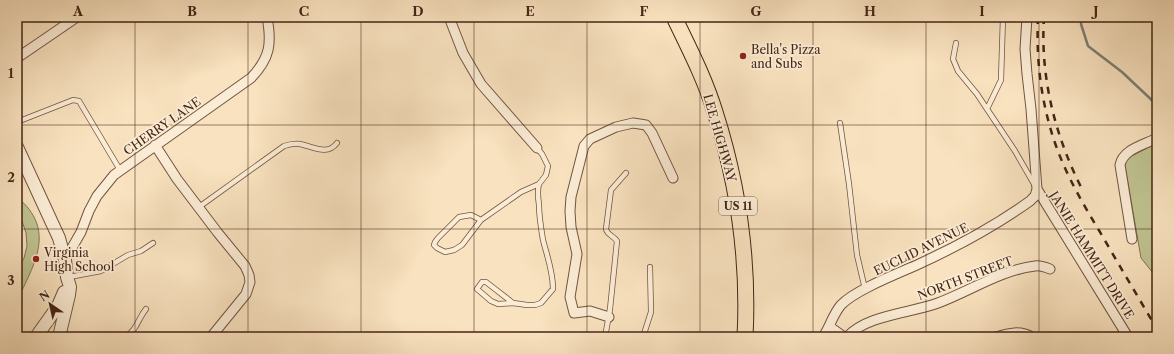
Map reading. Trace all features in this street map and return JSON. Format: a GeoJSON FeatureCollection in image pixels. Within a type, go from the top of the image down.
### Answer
{"type":"FeatureCollection","features":[{"type":"Feature","properties":{"kind":"main road","name":"LEE HIGHWAY"},"geometry":{"type":"LineString","coordinates":[[674,17],[703,80],[715,111],[733,180],[738,203],[743,244],[746,290],[745,337]]}},
{"type":"Feature","properties":{"kind":"street"},"geometry":{"type":"LineString","coordinates":[[17,58],[77,17]]}},
{"type":"Feature","properties":{"kind":"street","name":"CHERRY LANE"},"geometry":{"type":"LineString","coordinates":[[65,260],[97,196],[104,186],[120,170],[251,78],[260,69],[266,58],[270,44],[270,31],[267,17]]}},
{"type":"Feature","properties":{"kind":"street"},"geometry":{"type":"LineString","coordinates":[[449,17],[463,53],[481,84],[537,148]]}},
{"type":"Feature","properties":{"kind":"street","name":"JANIE HAMMITT DRIVE"},"geometry":{"type":"LineString","coordinates":[[1027,17],[1025,49],[1037,189],[1128,337]]}},
{"type":"Feature","properties":{"kind":"street"},"geometry":{"type":"LineString","coordinates":[[608,317],[590,311],[574,312],[571,300],[577,254],[571,227],[571,197],[584,146],[593,137],[616,126],[626,123],[641,123],[648,127],[652,133],[673,178]]}},
{"type":"Feature","properties":{"kind":"street"},"geometry":{"type":"LineString","coordinates":[[1132,239],[1120,161],[1128,152],[1157,138]]}},
{"type":"Feature","properties":{"kind":"street"},"geometry":{"type":"LineString","coordinates":[[154,145],[199,207],[245,266],[249,275],[249,287],[246,294],[211,337]]}},
{"type":"Feature","properties":{"kind":"street"},"geometry":{"type":"LineString","coordinates":[[17,147],[59,238],[65,260],[70,295],[59,337]]}},
{"type":"Feature","properties":{"kind":"street","name":"EUCLID AVENUE"},"geometry":{"type":"LineString","coordinates":[[823,337],[830,327],[840,306],[846,300],[945,252],[988,229],[1030,201],[1035,196],[1037,189]]}},
{"type":"Feature","properties":{"kind":"street","name":"NORTH STREET"},"geometry":{"type":"LineString","coordinates":[[845,337],[858,327],[881,318],[937,304],[1015,271],[1036,265],[1050,270]]}},
{"type":"Feature","properties":{"kind":"street"},"geometry":{"type":"LineString","coordinates":[[36,337],[58,306],[64,294],[67,277]]}},
{"type":"Feature","properties":{"kind":"street"},"geometry":{"type":"LineString","coordinates":[[830,327],[845,337]]}},
{"type":"Feature","properties":{"kind":"street"},"geometry":{"type":"LineString","coordinates":[[996,337],[1006,333],[1015,332],[1028,334],[1032,337]]}},
{"type":"Feature","properties":{"kind":"lane"},"geometry":{"type":"LineString","coordinates":[[987,109],[1001,80],[1003,17]]}},
{"type":"Feature","properties":{"kind":"lane"},"geometry":{"type":"LineString","coordinates":[[956,43],[953,60],[958,71],[977,94],[1015,151],[1037,189]]}},
{"type":"Feature","properties":{"kind":"lane"},"geometry":{"type":"LineString","coordinates":[[17,122],[73,100],[79,101],[120,170]]}},
{"type":"Feature","properties":{"kind":"lane"},"geometry":{"type":"LineString","coordinates":[[840,123],[857,255],[864,290]]}},
{"type":"Feature","properties":{"kind":"lane"},"geometry":{"type":"LineString","coordinates":[[199,207],[284,146],[299,144],[321,150],[327,150],[337,143]]}},
{"type":"Feature","properties":{"kind":"lane"},"geometry":{"type":"LineString","coordinates":[[481,220],[471,215],[460,217],[438,238],[434,245],[445,252],[454,250],[462,245],[481,220],[526,190],[539,184],[546,175],[548,166],[537,148]]}},
{"type":"Feature","properties":{"kind":"lane"},"geometry":{"type":"LineString","coordinates":[[605,337],[617,241],[606,231],[610,197],[612,186],[626,173]]}},
{"type":"Feature","properties":{"kind":"lane"},"geometry":{"type":"LineString","coordinates":[[513,303],[486,282],[482,282],[477,289],[490,301],[498,304],[513,303],[535,305],[541,303],[553,289],[551,266],[543,240],[539,216],[539,184]]}},
{"type":"Feature","properties":{"kind":"lane"},"geometry":{"type":"LineString","coordinates":[[67,277],[101,271],[128,255],[141,251],[153,243]]}},
{"type":"Feature","properties":{"kind":"lane"},"geometry":{"type":"LineString","coordinates":[[644,337],[651,312],[650,267]]}},
{"type":"Feature","properties":{"kind":"lane"},"geometry":{"type":"LineString","coordinates":[[125,337],[134,331],[146,309]]}},
{"type":"Feature","properties":{"kind":"green space"},"geometry":{"type":"Polygon","coordinates":[[[1157,143],[1157,278],[1141,258],[1124,160],[1157,143]]]}},
{"type":"Feature","properties":{"kind":"green space"},"geometry":{"type":"Polygon","coordinates":[[[17,197],[29,209],[36,222],[39,235],[35,261],[17,301],[17,272],[24,258],[27,246],[26,233],[22,221],[17,214],[17,197]]]}},
{"type":"Feature","properties":{"kind":"waterway"},"geometry":{"type":"LineString","coordinates":[[1082,17],[1081,24],[1088,46],[1122,72],[1157,105]]}},
{"type":"Feature","properties":{"kind":"railway"},"geometry":{"type":"LineString","coordinates":[[1038,17],[1040,81],[1050,128],[1059,155],[1081,200],[1157,329]]}},
{"type":"Feature","properties":{"kind":"railway"},"geometry":{"type":"LineString","coordinates":[[1044,17],[1044,62],[1051,106],[1064,148],[1082,189]]}},
{"type":"Feature","properties":{"kind":"place","name":"Bella's Pizza and Subs"},"geometry":{"type":"Point","coordinates":[743,56]}},
{"type":"Feature","properties":{"kind":"place","name":"Virginia High School"},"geometry":{"type":"Point","coordinates":[36,259]}}]}
